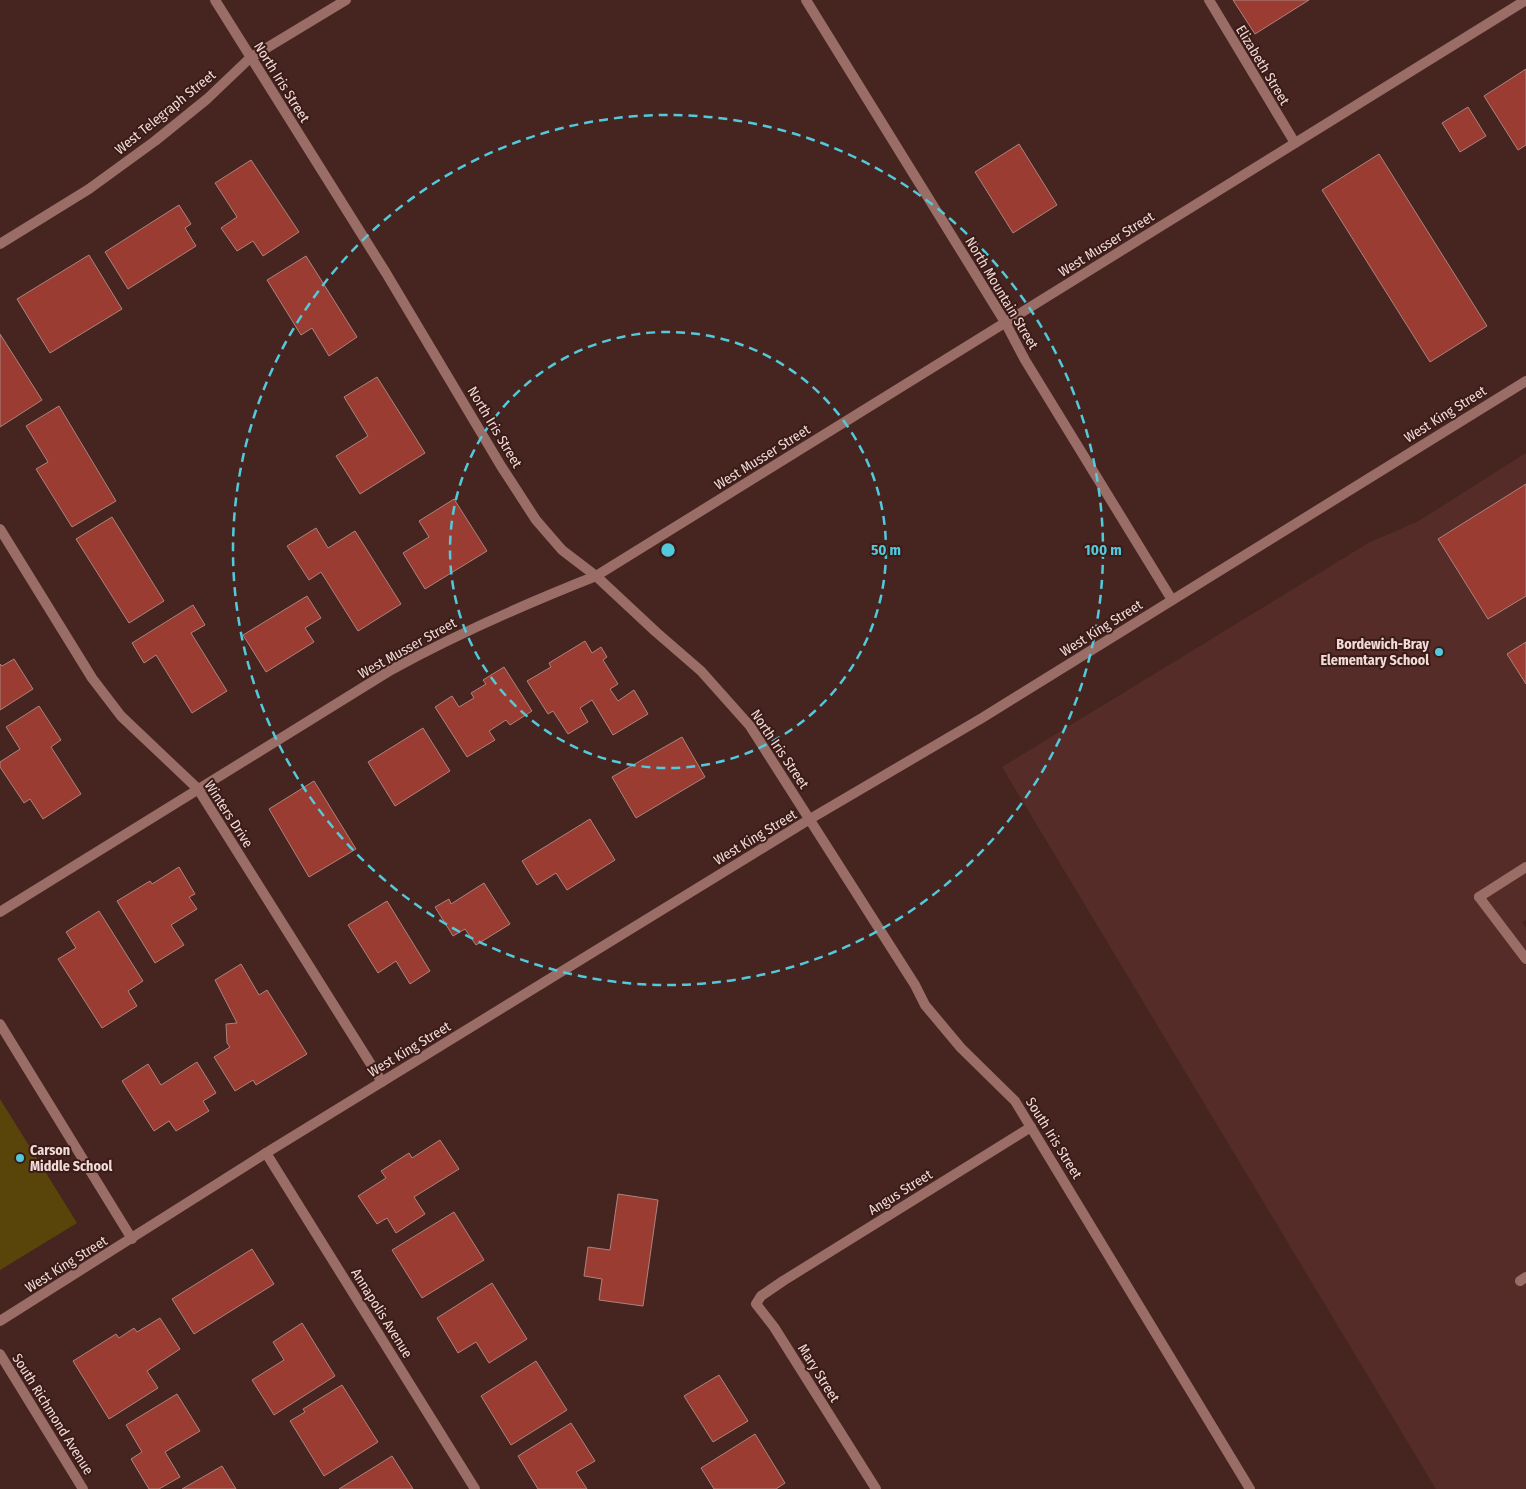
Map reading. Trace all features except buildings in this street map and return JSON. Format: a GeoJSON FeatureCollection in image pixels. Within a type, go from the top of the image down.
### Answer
{"type":"FeatureCollection","features":[{"type":"Feature","properties":{"kind":"street","name":"North Iris Street"},"geometry":{"type":"LineString","coordinates":[[215,0],[386,273],[501,466],[536,520],[562,550],[596,576],[656,632],[701,670],[750,726],[810,820]]}},
{"type":"Feature","properties":{"kind":"street","name":"West Telegraph Street"},"geometry":{"type":"LineString","coordinates":[[0,244],[89,189],[155,141],[207,99],[250,58],[346,0]]}},
{"type":"Feature","properties":{"kind":"street","name":"North Mountain Street"},"geometry":{"type":"LineString","coordinates":[[806,0],[1006,322],[1026,360],[1172,600]]}},
{"type":"Feature","properties":{"kind":"street","name":"Elizabeth Street"},"geometry":{"type":"LineString","coordinates":[[1209,0],[1295,143]]}},
{"type":"Feature","properties":{"kind":"street","name":"West Musser Street"},"geometry":{"type":"LineString","coordinates":[[0,912],[408,660],[520,606],[596,576],[1526,0]]}},
{"type":"Feature","properties":{"kind":"street","name":"West King Street"},"geometry":{"type":"LineString","coordinates":[[0,1321],[132,1239],[266,1152],[810,820],[982,718],[1526,381]]}},
{"type":"Feature","properties":{"kind":"street","name":"Winters Drive"},"geometry":{"type":"LineString","coordinates":[[0,529],[92,678],[121,716],[198,790],[382,1082]]}},
{"type":"Feature","properties":{"kind":"street","name":"South Iris Street"},"geometry":{"type":"LineString","coordinates":[[810,820],[916,985],[925,1005],[961,1048],[1015,1101],[1250,1489]]}},
{"type":"Feature","properties":{"kind":"street"},"geometry":{"type":"LineString","coordinates":[[1526,867],[1478,898],[1526,959]]}},
{"type":"Feature","properties":{"kind":"street"},"geometry":{"type":"LineString","coordinates":[[0,1024],[132,1239]]}},
{"type":"Feature","properties":{"kind":"street","name":"Angus Street"},"geometry":{"type":"LineString","coordinates":[[783,1281],[1032,1127]]}},
{"type":"Feature","properties":{"kind":"street","name":"Annapolis Avenue"},"geometry":{"type":"LineString","coordinates":[[266,1152],[474,1489]]}},
{"type":"Feature","properties":{"kind":"street","name":"Mary Street"},"geometry":{"type":"LineString","coordinates":[[783,1281],[761,1296],[756,1304],[774,1327],[876,1489]]}},
{"type":"Feature","properties":{"kind":"street","name":"South Richmond Avenue"},"geometry":{"type":"LineString","coordinates":[[0,1354],[83,1489]]}},
{"type":"Feature","properties":{"kind":"shaded area"},"geometry":{"type":"Polygon","coordinates":[[[1526,453],[1526,920],[1522,922],[1526,928],[1526,1489],[1436,1489],[1002,767],[1370,542],[1417,522],[1526,453]]]}},
{"type":"Feature","properties":{"kind":"shaded area","name":"Carson Middle School"},"geometry":{"type":"Polygon","coordinates":[[[0,1099],[77,1223],[0,1270],[0,1099]]]}},
{"type":"Feature","properties":{"kind":"place","name":"Bordewich-Bray Elementary School"},"geometry":{"type":"Point","coordinates":[1439,652]}},
{"type":"Feature","properties":{"kind":"place","name":"Carson Middle School"},"geometry":{"type":"Point","coordinates":[20,1158]}}]}
